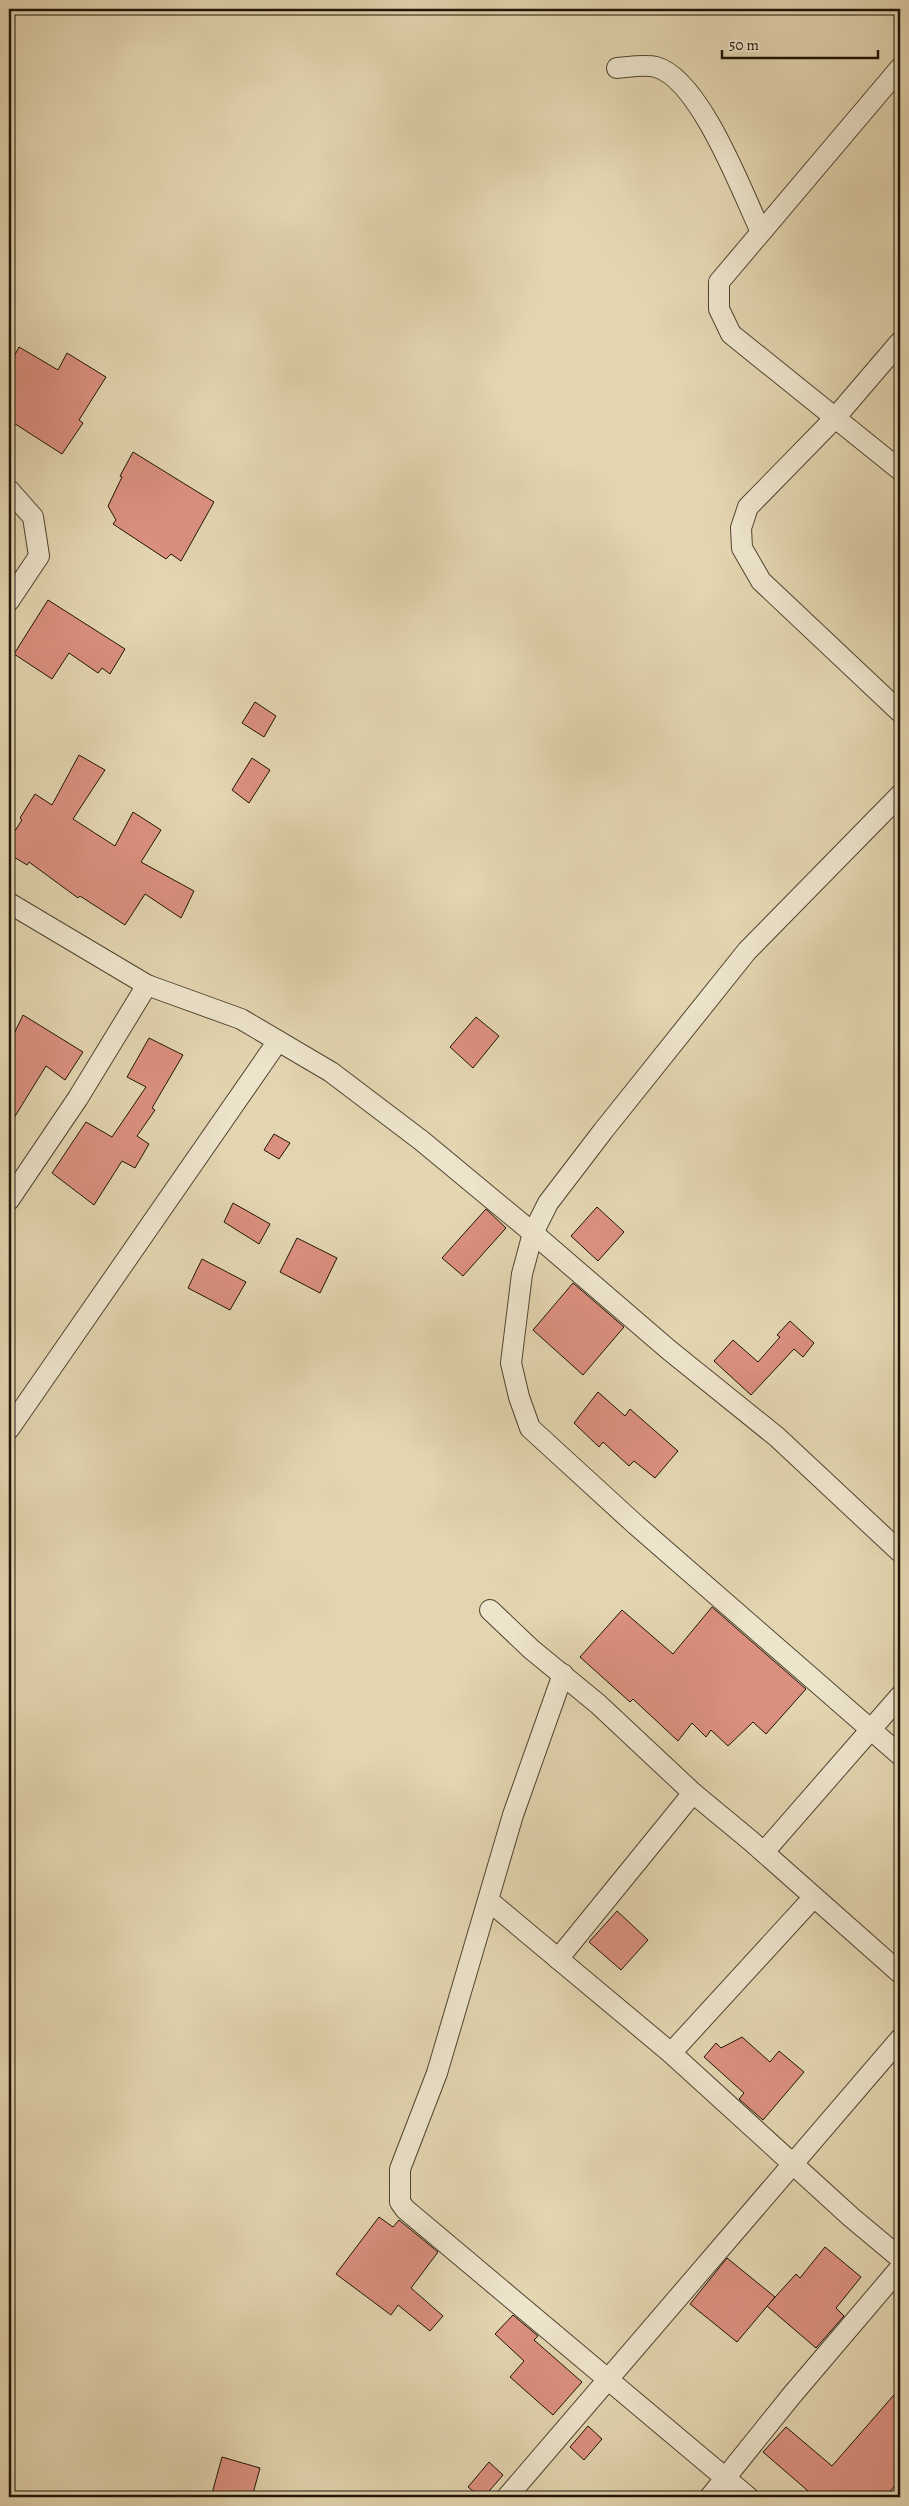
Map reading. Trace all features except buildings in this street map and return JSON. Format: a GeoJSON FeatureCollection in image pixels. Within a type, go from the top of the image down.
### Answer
{"type":"FeatureCollection","features":[{"type":"Feature","properties":{"kind":"street"},"geometry":{"type":"LineString","coordinates":[[617,68],[654,66],[664,70],[693,96],[709,121],[761,232]]}},
{"type":"Feature","properties":{"kind":"street"},"geometry":{"type":"LineString","coordinates":[[900,68],[719,282],[719,309],[731,334],[900,470]]}},
{"type":"Feature","properties":{"kind":"street"},"geometry":{"type":"LineString","coordinates":[[900,342],[835,418],[748,507],[741,528],[742,548],[761,581],[900,712]]}},
{"type":"Feature","properties":{"kind":"street"},"geometry":{"type":"LineString","coordinates":[[9,490],[33,517],[39,556],[9,601]]}},
{"type":"Feature","properties":{"kind":"street"},"geometry":{"type":"LineString","coordinates":[[900,795],[748,951],[603,1131],[548,1203],[533,1233],[522,1274],[511,1363],[519,1397],[530,1428],[636,1526],[900,1755]]}},
{"type":"Feature","properties":{"kind":"street"},"geometry":{"type":"LineString","coordinates":[[9,903],[147,986],[241,1019],[331,1072],[422,1141],[669,1350],[777,1438],[900,1552]]}},
{"type":"Feature","properties":{"kind":"street"},"geometry":{"type":"LineString","coordinates":[[9,1200],[78,1098],[147,986]]}},
{"type":"Feature","properties":{"kind":"street"},"geometry":{"type":"LineString","coordinates":[[11,1420],[278,1041]]}},
{"type":"Feature","properties":{"kind":"street"},"geometry":{"type":"LineString","coordinates":[[490,1610],[693,1793],[764,1852],[813,1898],[900,1973]]}},
{"type":"Feature","properties":{"kind":"street"},"geometry":{"type":"LineString","coordinates":[[562,1674],[513,1815],[489,1901],[436,2073],[400,2169],[400,2202],[405,2209],[748,2497]]}},
{"type":"Feature","properties":{"kind":"street"},"geometry":{"type":"LineString","coordinates":[[764,1852],[900,1696]]}},
{"type":"Feature","properties":{"kind":"street"},"geometry":{"type":"LineString","coordinates":[[558,1959],[693,1793]]}},
{"type":"Feature","properties":{"kind":"street"},"geometry":{"type":"LineString","coordinates":[[671,2052],[813,1898]]}},
{"type":"Feature","properties":{"kind":"street"},"geometry":{"type":"LineString","coordinates":[[489,1901],[671,2052],[792,2164],[900,2258]]}},
{"type":"Feature","properties":{"kind":"street"},"geometry":{"type":"LineString","coordinates":[[507,2497],[900,2039]]}},
{"type":"Feature","properties":{"kind":"street"},"geometry":{"type":"LineString","coordinates":[[710,2497],[780,2409],[900,2268]]}}]}
